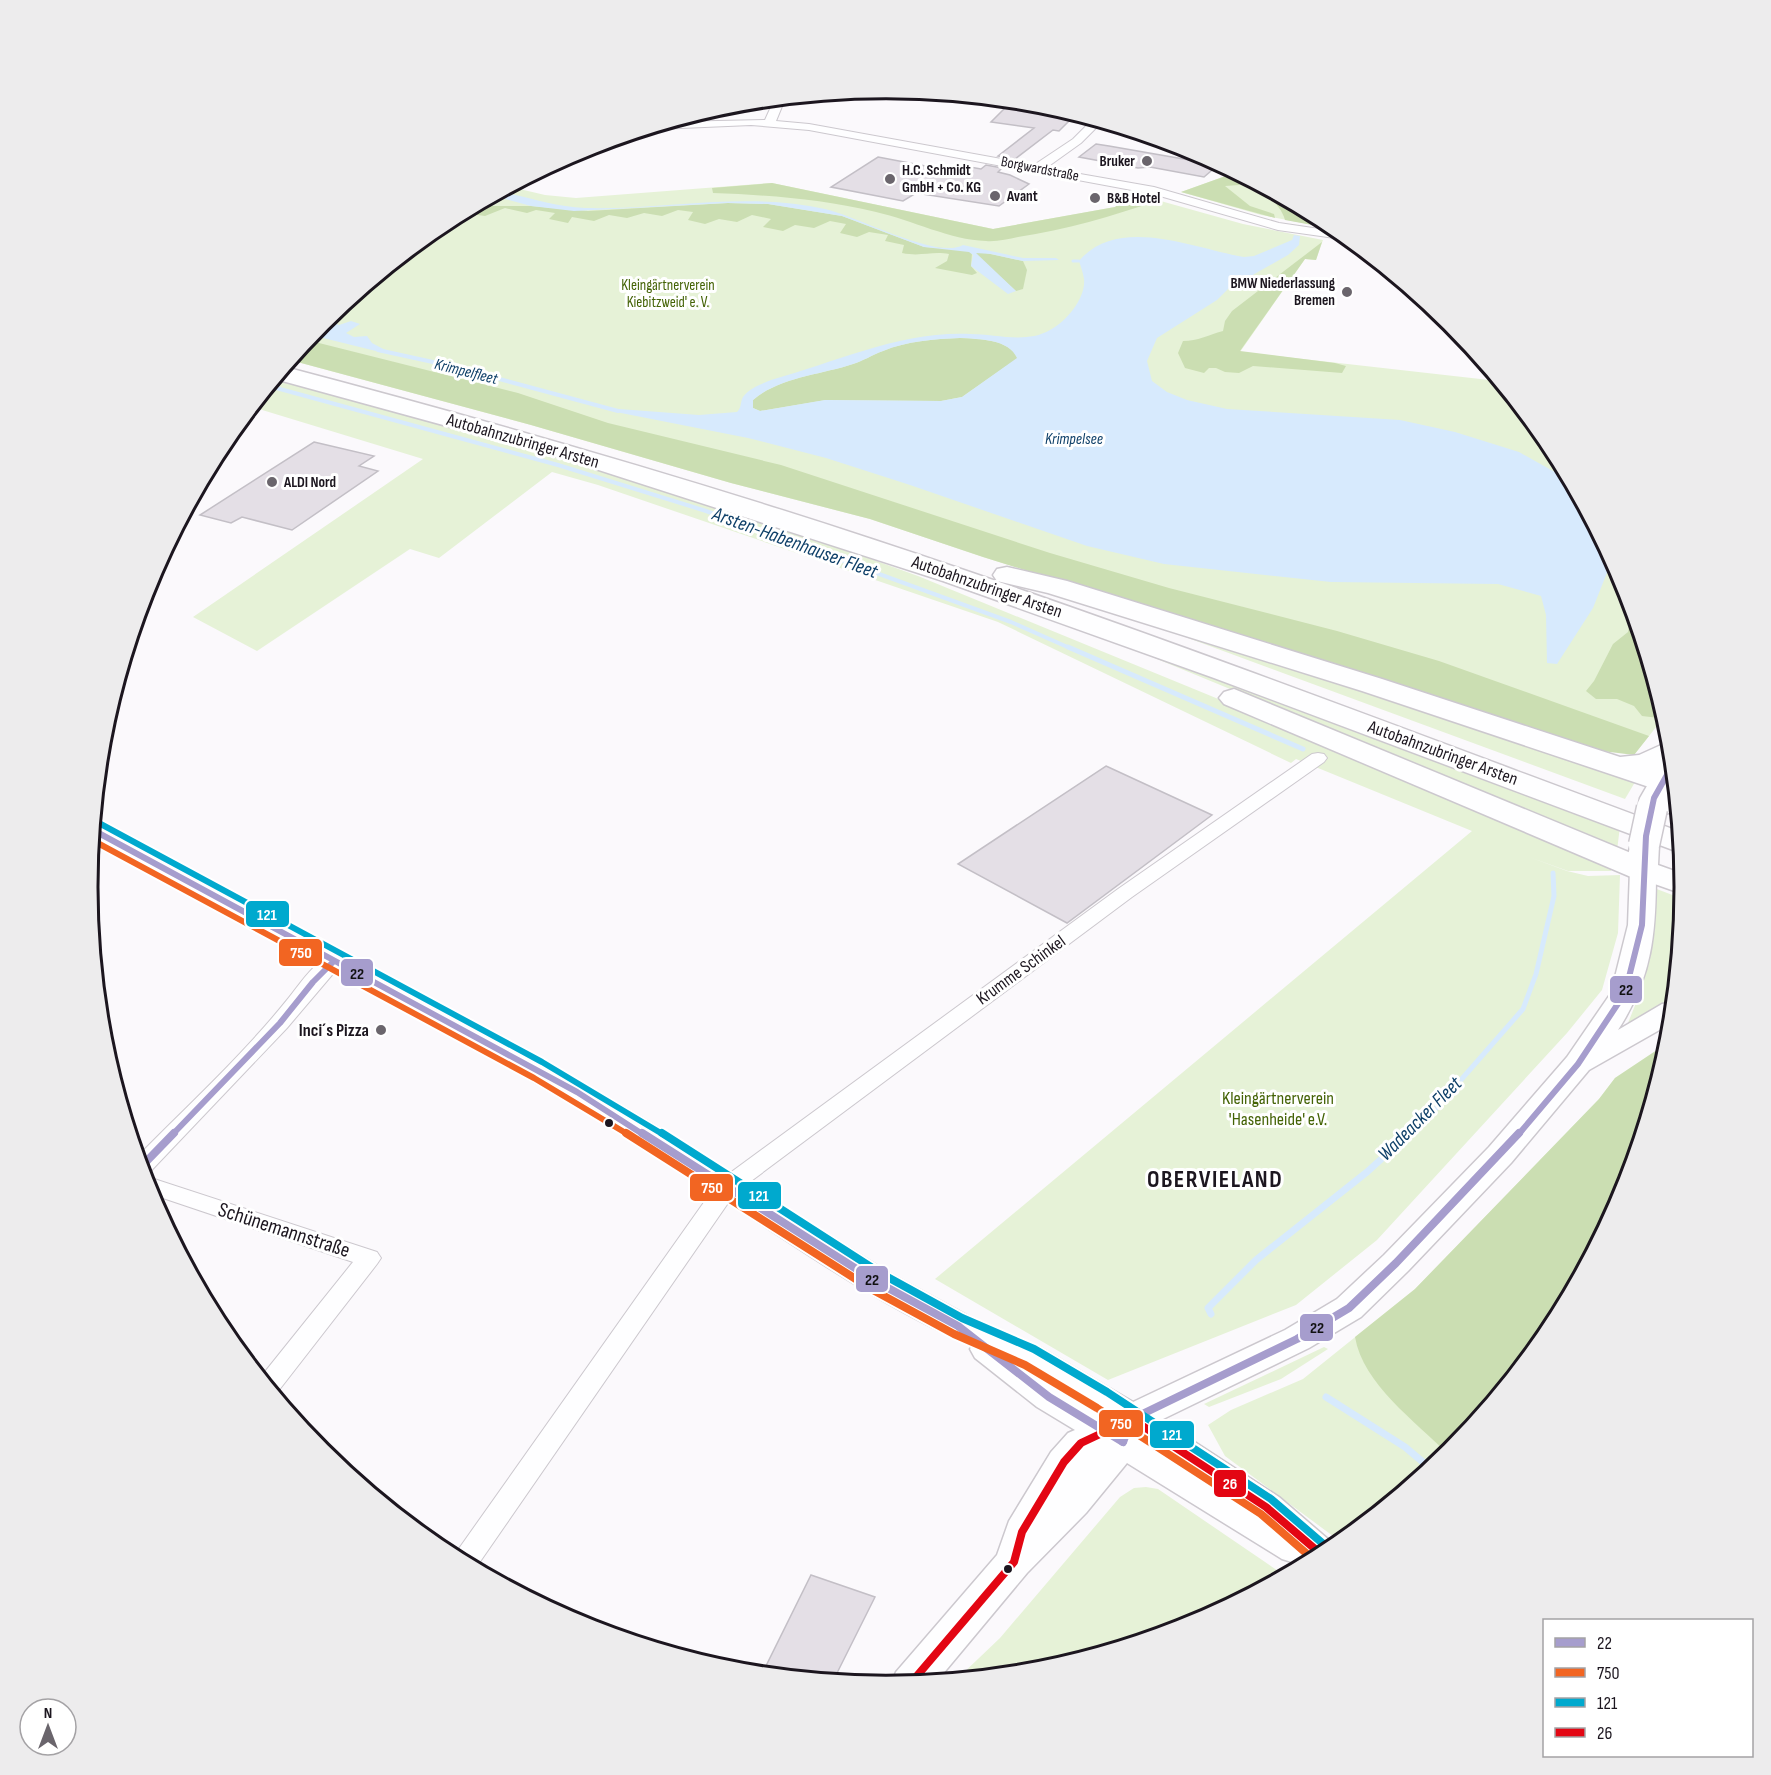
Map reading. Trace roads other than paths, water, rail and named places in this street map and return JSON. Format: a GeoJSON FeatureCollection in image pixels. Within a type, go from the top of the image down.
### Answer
{"type":"FeatureCollection","features":[{"type":"Feature","properties":{"kind":"highway","name":"Autobahnzubringer Arsten"},"geometry":{"type":"LineString","coordinates":[[294,367],[635,460],[962,571],[1214,653],[1667,787]]}},
{"type":"Feature","properties":{"kind":"highway","name":"Autobahnzubringer Arsten"},"geometry":{"type":"LineString","coordinates":[[287,375],[558,449],[962,571],[1672,840]]}},
{"type":"Feature","properties":{"kind":"highway"},"geometry":{"type":"LineString","coordinates":[[962,571],[1057,587],[1372,685],[1617,766],[1646,763],[1667,787]]}},
{"type":"Feature","properties":{"kind":"highway"},"geometry":{"type":"LineString","coordinates":[[962,571],[995,599],[1526,819],[1644,858]]}},
{"type":"Feature","properties":{"kind":"main road"},"geometry":{"type":"LineString","coordinates":[[1667,787],[1644,858],[1674,878]]}},
{"type":"Feature","properties":{"kind":"street"},"geometry":{"type":"LineString","coordinates":[[770,122],[776,107]]}},
{"type":"Feature","properties":{"kind":"street","name":"Borgwardstraße"},"geometry":{"type":"LineString","coordinates":[[687,125],[770,122],[850,133],[1154,191],[1285,227],[1328,235]]}},
{"type":"Feature","properties":{"kind":"street"},"geometry":{"type":"LineString","coordinates":[[1038,168],[1077,141],[1091,127]]}},
{"type":"Feature","properties":{"kind":"street","name":"Krumme Schinkel"},"geometry":{"type":"LineString","coordinates":[[469,1556],[727,1187],[1125,893],[1318,758]]}},
{"type":"Feature","properties":{"kind":"street"},"geometry":{"type":"LineString","coordinates":[[99,833],[333,962],[577,1092],[877,1282],[958,1326],[1049,1397],[1121,1431],[1266,1507],[1314,1548]]}},
{"type":"Feature","properties":{"kind":"street"},"geometry":{"type":"LineString","coordinates":[[918,1675],[1014,1562],[1073,1503],[1121,1431],[1297,1339],[1348,1308],[1396,1263],[1500,1155],[1578,1064],[1625,993],[1642,925],[1644,858]]}},
{"type":"Feature","properties":{"kind":"street"},"geometry":{"type":"LineString","coordinates":[[147,1161],[280,1023],[313,982],[333,962]]}},
{"type":"Feature","properties":{"kind":"street"},"geometry":{"type":"LineString","coordinates":[[1578,1064],[1662,1016]]}},
{"type":"Feature","properties":{"kind":"street","name":"Schünemannstraße"},"geometry":{"type":"LineString","coordinates":[[157,1188],[369,1258],[271,1381]]}},
{"type":"Feature","properties":{"kind":"street"},"geometry":{"type":"LineString","coordinates":[[1121,1431],[1250,1522],[1305,1554]]}},
{"type":"Feature","properties":{"kind":"water"},"geometry":{"type":"Polygon","coordinates":[[[511,195],[553,204],[585,208],[735,201],[795,204],[839,213],[935,247],[951,248],[963,245],[1023,258],[1056,258],[1059,260],[1023,261],[976,253],[1016,291],[1008,294],[971,266],[973,255],[969,252],[924,247],[842,216],[768,204],[728,203],[574,211],[531,206],[504,199],[511,195]]]}},
{"type":"Feature","properties":{"kind":"water","name":"Krimpelsee"},"geometry":{"type":"Polygon","coordinates":[[[1294,235],[1300,236],[1299,245],[1288,255],[1228,289],[1217,300],[1157,338],[1147,361],[1152,381],[1167,392],[1187,400],[1227,409],[1400,420],[1455,432],[1519,452],[1554,472],[1607,572],[1593,608],[1557,664],[1547,663],[1546,615],[1541,596],[1498,584],[1331,582],[1164,564],[1087,546],[826,458],[748,438],[616,412],[619,409],[699,415],[737,412],[746,394],[771,380],[894,342],[944,334],[1031,337],[1041,334],[1063,321],[1079,301],[1084,279],[1079,261],[1095,247],[1114,239],[1158,238],[1244,257],[1254,256],[1292,240],[1294,235]],[[960,338],[902,345],[853,364],[775,386],[753,400],[753,408],[760,411],[825,400],[941,401],[962,397],[1017,358],[1007,347],[984,340],[960,338]]]}},
{"type":"Feature","properties":{"kind":"water","name":"Krimpelfleet"},"geometry":{"type":"Polygon","coordinates":[[[351,321],[360,324],[346,333],[354,337],[367,336],[372,343],[387,351],[384,353],[321,337],[335,324],[339,325],[351,321]]]}},
{"type":"Feature","properties":{"kind":"waterway"},"geometry":{"type":"LineString","coordinates":[[1073,261],[1079,261]]}},
{"type":"Feature","properties":{"kind":"waterway","name":"Krimpelfleet"},"geometry":{"type":"LineString","coordinates":[[378,350],[451,366],[618,411]]}},
{"type":"Feature","properties":{"kind":"waterway","name":"Arsten-Habenhauser Fleet"},"geometry":{"type":"LineString","coordinates":[[276,388],[558,465],[706,511],[1011,622],[1072,649]]}},
{"type":"Feature","properties":{"kind":"waterway","name":"Arsten-Habenhauser Fleet"},"geometry":{"type":"LineString","coordinates":[[1068,647],[1303,749]]}},
{"type":"Feature","properties":{"kind":"waterway","name":"Wadeacker Fleet"},"geometry":{"type":"LineString","coordinates":[[1408,1135],[1432,1113],[1523,1009],[1536,974],[1554,896],[1553,873]]}},
{"type":"Feature","properties":{"kind":"waterway","name":"Wadeacker Fleet"},"geometry":{"type":"LineString","coordinates":[[1211,1314],[1208,1308],[1256,1260],[1367,1172],[1410,1133]]}},
{"type":"Feature","properties":{"kind":"waterway","name":"Wadeacker Fleet"},"geometry":{"type":"LineString","coordinates":[[1326,1397],[1405,1447],[1424,1463]]}},
{"type":"Feature","properties":{"kind":"place","name":"Bruker"},"geometry":{"type":"Point","coordinates":[1147,161]}},
{"type":"Feature","properties":{"kind":"place","name":"H.C. Schmidt GmbH + Co. KG"},"geometry":{"type":"Point","coordinates":[890,179]}},
{"type":"Feature","properties":{"kind":"place","name":"Avant"},"geometry":{"type":"Point","coordinates":[995,196]}},
{"type":"Feature","properties":{"kind":"place","name":"B&B Hotel"},"geometry":{"type":"Point","coordinates":[1095,198]}},
{"type":"Feature","properties":{"kind":"place","name":"BMW Niederlassung Bremen"},"geometry":{"type":"Point","coordinates":[1347,292]}},
{"type":"Feature","properties":{"kind":"place","name":"ALDI Nord"},"geometry":{"type":"Point","coordinates":[272,482]}},
{"type":"Feature","properties":{"kind":"place","name":"Inci´s Pizza"},"geometry":{"type":"Point","coordinates":[381,1030]}},
{"type":"Feature","properties":{"kind":"district","name":"OBERVIELAND"},"geometry":{"type":"Point","coordinates":[1215,1179]}},
{"type":"Feature","properties":{"kind":"park label","name":"Kleingärtnerverein Kiebitzweid' e. V."},"geometry":{"type":"Point","coordinates":[668,294]}},
{"type":"Feature","properties":{"kind":"park label","name":"Kleingärtnerverein 'Hasenheide' e.V."},"geometry":{"type":"Point","coordinates":[1278,1108]}}]}
